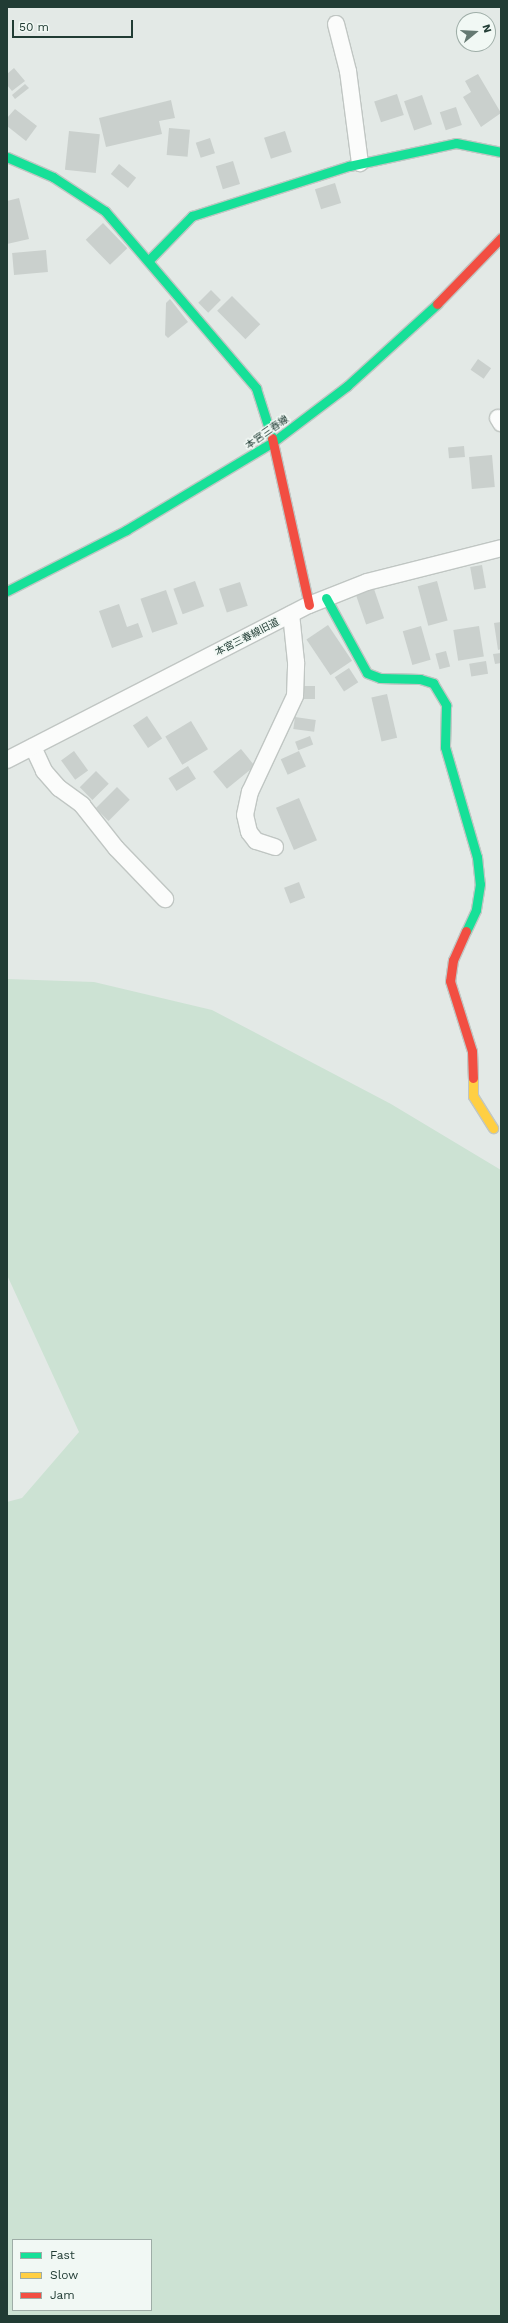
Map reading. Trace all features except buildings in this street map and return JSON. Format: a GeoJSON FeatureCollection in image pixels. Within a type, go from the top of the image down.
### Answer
{"type":"FeatureCollection","features":[{"type":"Feature","properties":{"kind":"street"},"geometry":{"type":"LineString","coordinates":[[336,24],[348,71],[360,163]]}},
{"type":"Feature","properties":{"kind":"street"},"geometry":{"type":"LineString","coordinates":[[149,260],[192,216],[360,163],[456,143],[501,152]]}},
{"type":"Feature","properties":{"kind":"street"},"geometry":{"type":"LineString","coordinates":[[7,157],[53,177],[93,202],[149,260],[256,388],[273,442],[310,605]]}},
{"type":"Feature","properties":{"kind":"street","name":"本宮三春線"},"geometry":{"type":"LineString","coordinates":[[7,591],[126,530],[273,442],[347,386],[406,334],[483,260],[501,238]]}},
{"type":"Feature","properties":{"kind":"street","name":"本宮三春線旧道"},"geometry":{"type":"LineString","coordinates":[[7,760],[291,614],[326,598],[367,582],[501,548]]}},
{"type":"Feature","properties":{"kind":"street"},"geometry":{"type":"LineString","coordinates":[[326,598],[367,673],[380,678],[420,679],[433,683],[446,705],[445,747],[477,858],[480,884],[476,910],[453,960],[450,981],[472,1051],[473,1096],[493,1128]]}},
{"type":"Feature","properties":{"kind":"street"},"geometry":{"type":"LineString","coordinates":[[275,847],[256,841],[249,832],[245,815],[250,792],[295,696],[296,662],[291,614]]}},
{"type":"Feature","properties":{"kind":"street"},"geometry":{"type":"LineString","coordinates":[[32,747],[44,771],[59,788],[82,805],[116,848],[165,899]]}},
{"type":"Feature","properties":{"kind":"green space"},"geometry":{"type":"Polygon","coordinates":[[[7,979],[94,982],[212,1010],[391,1104],[501,1170],[501,2316],[7,2316],[7,1502],[22,1498],[79,1432],[7,1275],[7,979]]]}},
{"type":"Feature","properties":{"kind":"traffic: fast"},"geometry":{"type":"LineString","coordinates":[[149,260],[192,216],[349,166],[456,143],[501,152]]}},
{"type":"Feature","properties":{"kind":"traffic: fast"},"geometry":{"type":"LineString","coordinates":[[7,157],[53,177],[105,211],[256,388],[272,438]]}},
{"type":"Feature","properties":{"kind":"traffic: fast"},"geometry":{"type":"LineString","coordinates":[[7,591],[126,530],[273,442],[347,386],[437,304]]}},
{"type":"Feature","properties":{"kind":"traffic: fast"},"geometry":{"type":"LineString","coordinates":[[326,598],[367,673],[380,678],[420,679],[433,683],[446,705],[445,747],[477,857],[480,884],[476,910],[466,931]]}},
{"type":"Feature","properties":{"kind":"traffic: slow"},"geometry":{"type":"LineString","coordinates":[[473,1078],[473,1096],[493,1128]]}},
{"type":"Feature","properties":{"kind":"traffic: jam"},"geometry":{"type":"LineString","coordinates":[[437,304],[501,238]]}},
{"type":"Feature","properties":{"kind":"traffic: jam"},"geometry":{"type":"LineString","coordinates":[[272,438],[309,605]]}},
{"type":"Feature","properties":{"kind":"traffic: jam"},"geometry":{"type":"LineString","coordinates":[[466,931],[453,960],[450,981],[472,1051],[473,1078]]}}]}
